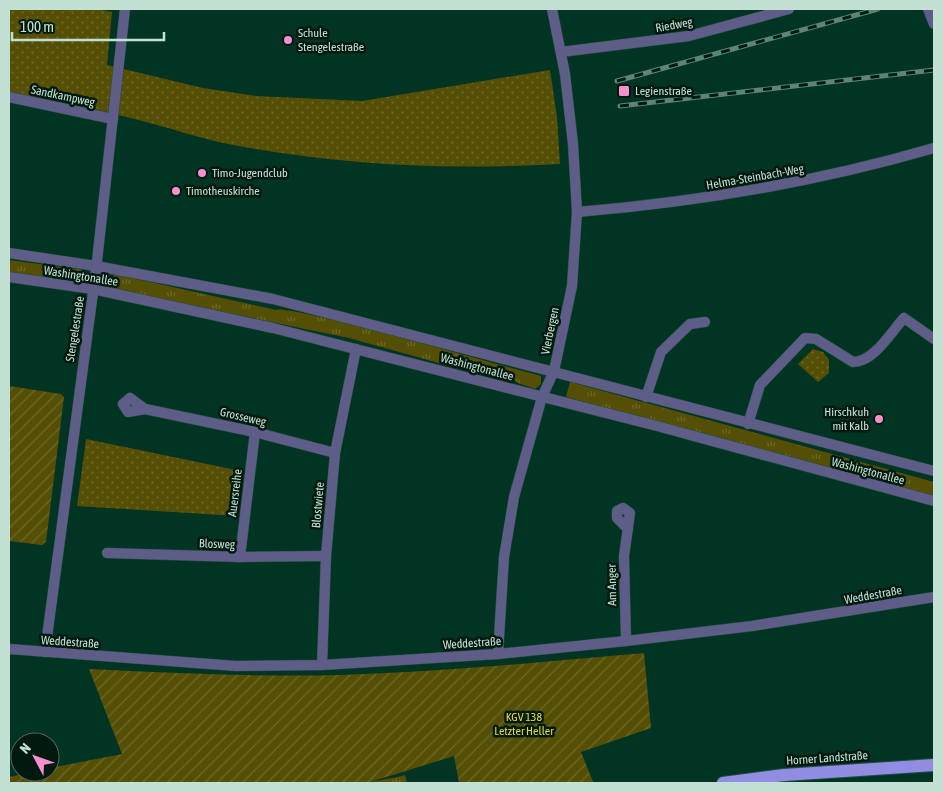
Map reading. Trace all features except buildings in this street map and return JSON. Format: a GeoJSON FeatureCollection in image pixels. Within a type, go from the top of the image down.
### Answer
{"type":"FeatureCollection","features":[{"type":"Feature","properties":{"kind":"main road","name":"Horner Landstraße"},"geometry":{"type":"LineString","coordinates":[[723,783],[784,775],[934,764]]}},
{"type":"Feature","properties":{"kind":"street","name":"Stengelestraße"},"geometry":{"type":"LineString","coordinates":[[45,652],[96,266],[125,9]]}},
{"type":"Feature","properties":{"kind":"street","name":"Vierbergen"},"geometry":{"type":"LineString","coordinates":[[498,654],[506,539],[525,453],[542,397],[554,371],[572,286],[576,212],[573,144],[561,52],[552,9]]}},
{"type":"Feature","properties":{"kind":"street","name":"Riedweg"},"geometry":{"type":"LineString","coordinates":[[561,52],[690,36],[789,9]]}},
{"type":"Feature","properties":{"kind":"street"},"geometry":{"type":"LineString","coordinates":[[928,9],[934,24]]}},
{"type":"Feature","properties":{"kind":"street","name":"Sandkampweg"},"geometry":{"type":"LineString","coordinates":[[9,97],[113,119]]}},
{"type":"Feature","properties":{"kind":"street","name":"Helma-Steinbach-Weg"},"geometry":{"type":"LineString","coordinates":[[576,212],[640,207],[722,196],[855,170],[934,148]]}},
{"type":"Feature","properties":{"kind":"street","name":"Washingtonallee"},"geometry":{"type":"LineString","coordinates":[[9,253],[96,266],[273,300],[554,371],[748,424],[934,471]]}},
{"type":"Feature","properties":{"kind":"street","name":"Washingtonallee"},"geometry":{"type":"LineString","coordinates":[[9,277],[93,289],[356,348],[934,501]]}},
{"type":"Feature","properties":{"kind":"street"},"geometry":{"type":"LineString","coordinates":[[748,424],[760,385],[805,338],[816,339],[853,362],[860,362],[874,352],[904,318],[934,340]]}},
{"type":"Feature","properties":{"kind":"street"},"geometry":{"type":"LineString","coordinates":[[646,397],[661,352],[690,324],[705,322]]}},
{"type":"Feature","properties":{"kind":"street","name":"Blostwiete"},"geometry":{"type":"LineString","coordinates":[[322,665],[326,556],[335,453],[356,348]]}},
{"type":"Feature","properties":{"kind":"street","name":"Grosseweg"},"geometry":{"type":"LineString","coordinates":[[145,409],[255,432],[335,453]]}},
{"type":"Feature","properties":{"kind":"street","name":"Auersreihe"},"geometry":{"type":"LineString","coordinates":[[240,557],[255,432]]}},
{"type":"Feature","properties":{"kind":"street","name":"Am Anger"},"geometry":{"type":"LineString","coordinates":[[626,641],[624,574],[628,529]]}},
{"type":"Feature","properties":{"kind":"street","name":"Blosweg"},"geometry":{"type":"LineString","coordinates":[[107,552],[240,557],[326,556]]}},
{"type":"Feature","properties":{"kind":"street","name":"Weddestraße"},"geometry":{"type":"LineString","coordinates":[[9,649],[236,666],[322,665],[498,654],[626,641],[761,625],[934,598]]}},
{"type":"Feature","properties":{"kind":"green space"},"geometry":{"type":"Polygon","coordinates":[[[9,9],[96,9],[112,12],[107,65],[203,88],[256,96],[362,101],[550,70],[557,117],[560,164],[480,167],[402,165],[323,159],[229,144],[112,113],[9,92],[9,9]]]}},
{"type":"Feature","properties":{"kind":"green space"},"geometry":{"type":"Polygon","coordinates":[[[9,260],[84,270],[86,275],[83,282],[9,273],[9,260]]]}},
{"type":"Feature","properties":{"kind":"green space"},"geometry":{"type":"Polygon","coordinates":[[[114,274],[357,326],[541,376],[541,384],[535,389],[518,383],[512,378],[456,364],[446,365],[349,338],[111,289],[114,274]]]}},
{"type":"Feature","properties":{"kind":"green space"},"geometry":{"type":"Polygon","coordinates":[[[813,349],[823,352],[829,360],[829,373],[818,382],[798,364],[813,349]]]}},
{"type":"Feature","properties":{"kind":"green space"},"geometry":{"type":"Polygon","coordinates":[[[570,382],[934,482],[934,496],[566,397],[570,382]]]}},
{"type":"Feature","properties":{"kind":"green space"},"geometry":{"type":"Polygon","coordinates":[[[9,386],[61,394],[64,397],[46,542],[42,545],[9,541],[9,386]]]}},
{"type":"Feature","properties":{"kind":"green space"},"geometry":{"type":"Polygon","coordinates":[[[86,439],[241,471],[237,516],[77,506],[86,439]]]}},
{"type":"Feature","properties":{"kind":"green space","name":"KGV 138 Letzter Heller"},"geometry":{"type":"Polygon","coordinates":[[[644,653],[651,728],[581,752],[593,782],[459,783],[454,756],[367,783],[9,783],[10,777],[10,782],[60,782],[60,766],[122,754],[89,669],[245,675],[339,675],[530,663],[644,653]]]}},
{"type":"Feature","properties":{"kind":"green space"},"geometry":{"type":"Polygon","coordinates":[[[405,775],[407,783],[367,783],[396,777],[405,775]]]}},
{"type":"Feature","properties":{"kind":"railway"},"geometry":{"type":"LineString","coordinates":[[617,81],[878,9]]}},
{"type":"Feature","properties":{"kind":"railway"},"geometry":{"type":"LineString","coordinates":[[620,106],[934,70]]}},
{"type":"Feature","properties":{"kind":"place","name":"Schule Stengelestraße"},"geometry":{"type":"Point","coordinates":[288,40]}},
{"type":"Feature","properties":{"kind":"place","name":"Legienstraße"},"geometry":{"type":"Point","coordinates":[624,91]}},
{"type":"Feature","properties":{"kind":"place","name":"Timo-Jugendclub"},"geometry":{"type":"Point","coordinates":[202,173]}},
{"type":"Feature","properties":{"kind":"place","name":"Timotheuskirche"},"geometry":{"type":"Point","coordinates":[176,191]}},
{"type":"Feature","properties":{"kind":"place","name":"Hirschkuh mit Kalb"},"geometry":{"type":"Point","coordinates":[879,419]}}]}
